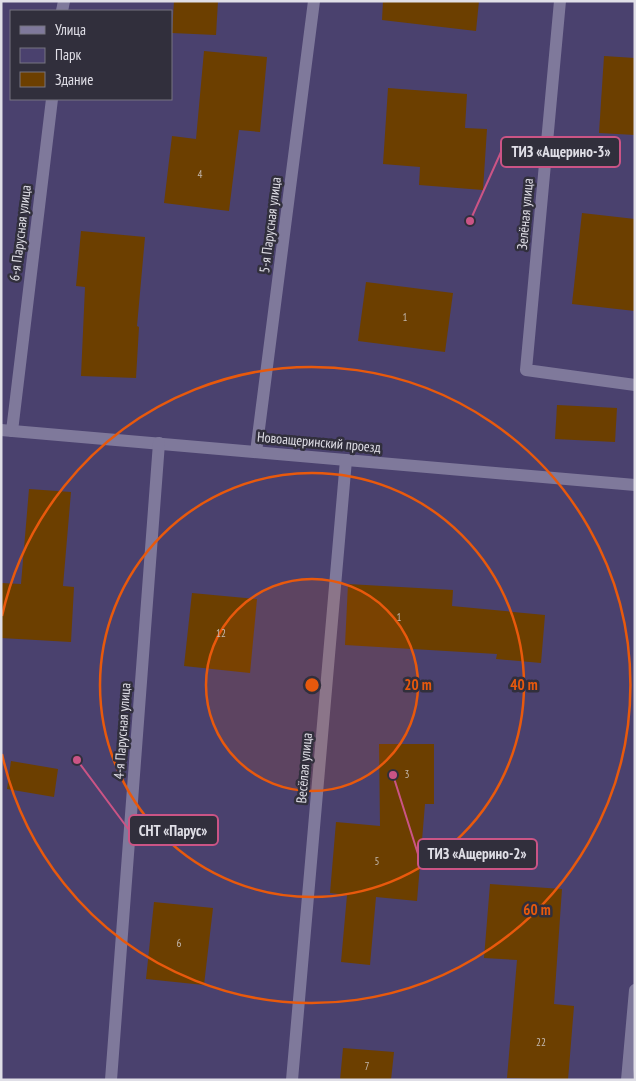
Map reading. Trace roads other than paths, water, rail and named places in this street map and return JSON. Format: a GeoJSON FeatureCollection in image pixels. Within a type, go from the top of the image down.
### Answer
{"type":"FeatureCollection","features":[{"type":"Feature","properties":{"kind":"street","name":"5-я Парусная улица"},"geometry":{"type":"LineString","coordinates":[[256,452],[314,1]]}},
{"type":"Feature","properties":{"kind":"street","name":"Зелёная улица"},"geometry":{"type":"LineString","coordinates":[[560,1],[526,370],[635,384]]}},
{"type":"Feature","properties":{"kind":"street","name":"6-я Парусная улица"},"geometry":{"type":"LineString","coordinates":[[6,430],[52,100]]}},
{"type":"Feature","properties":{"kind":"street","name":"Новоащеринский проезд"},"geometry":{"type":"LineString","coordinates":[[6,430],[635,485]]}},
{"type":"Feature","properties":{"kind":"street","name":"4-я Парусная улица"},"geometry":{"type":"LineString","coordinates":[[111,1080],[159,444]]}},
{"type":"Feature","properties":{"kind":"street","name":"Весёлая улица"},"geometry":{"type":"LineString","coordinates":[[292,1080],[346,460]]}},
{"type":"Feature","properties":{"kind":"street"},"geometry":{"type":"LineString","coordinates":[[627,1080],[635,990]]}},
{"type":"Feature","properties":{"kind":"place","name":"ТИЗ «Ащерино-3»"},"geometry":{"type":"Point","coordinates":[470,221]}},
{"type":"Feature","properties":{"kind":"place","name":"СНТ «Парус»"},"geometry":{"type":"Point","coordinates":[77,760]}},
{"type":"Feature","properties":{"kind":"place","name":"ТИЗ «Ащерино-2»"},"geometry":{"type":"Point","coordinates":[393,775]}}]}
